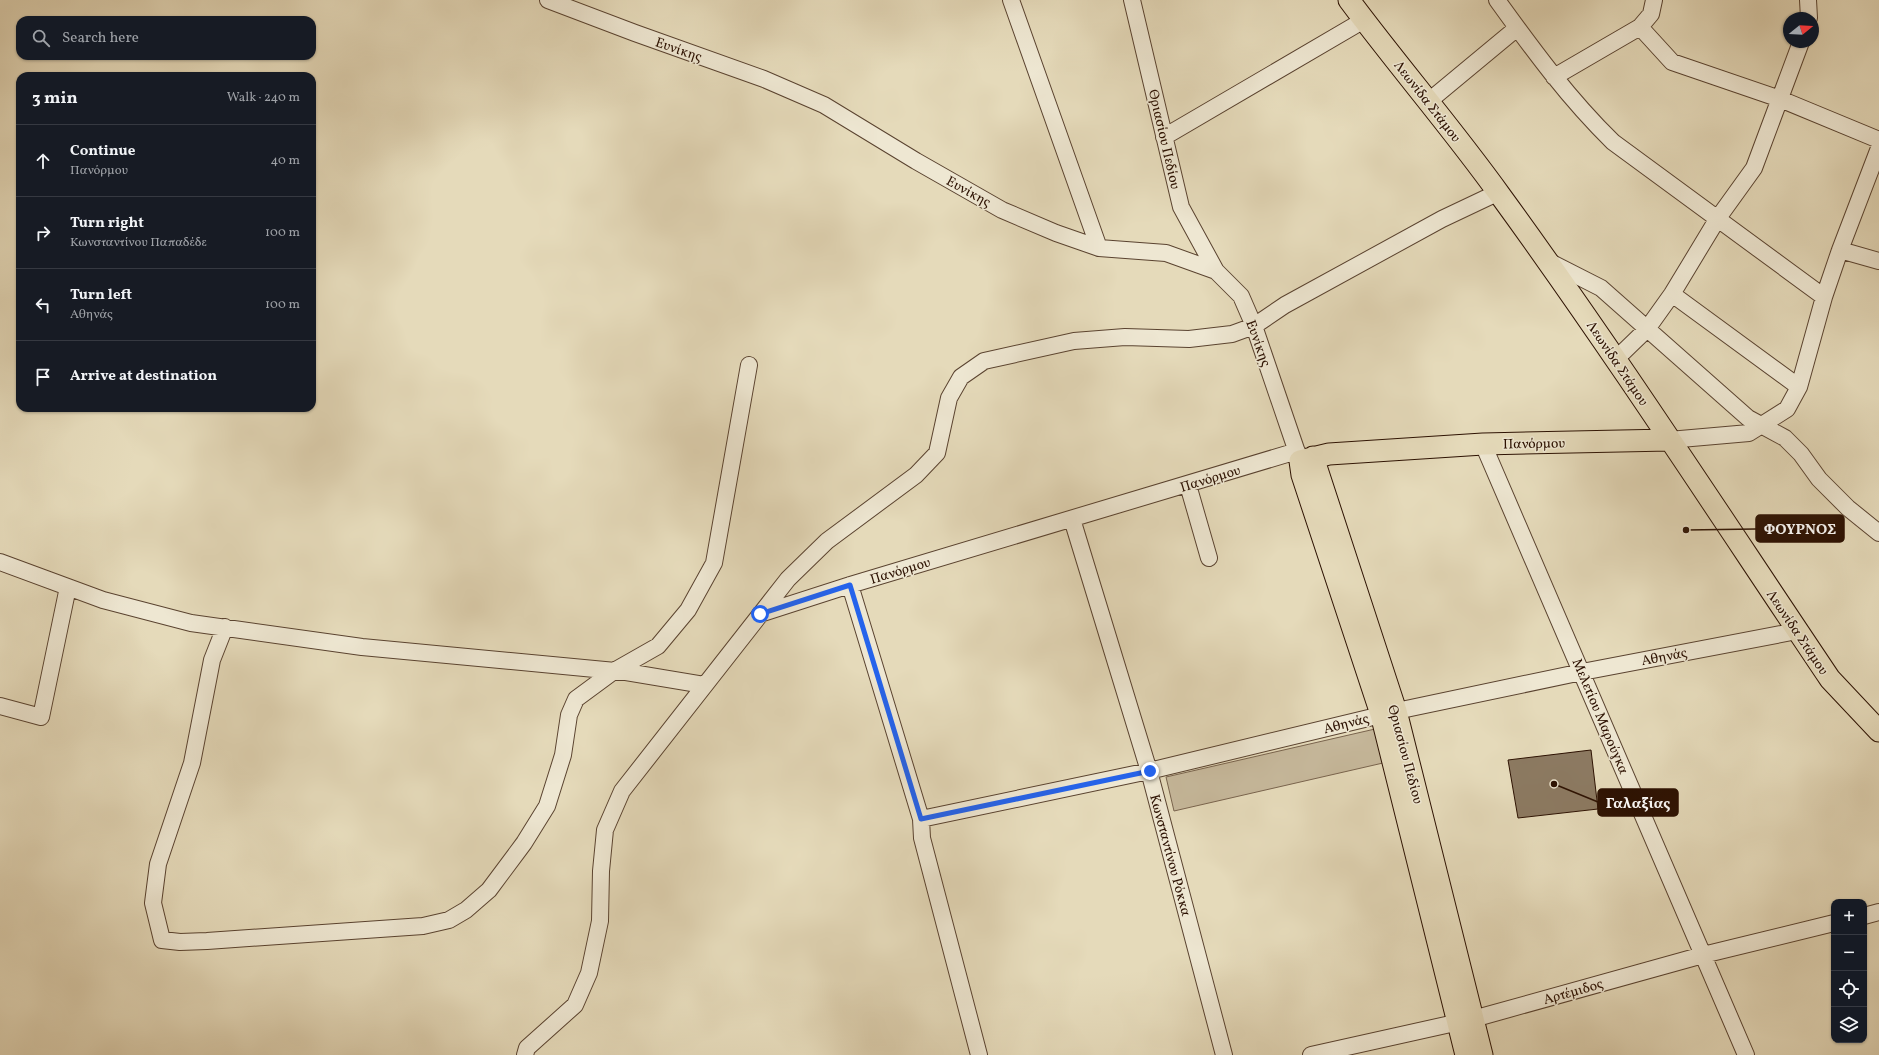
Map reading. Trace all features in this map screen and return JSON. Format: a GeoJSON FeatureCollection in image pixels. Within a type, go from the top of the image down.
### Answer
{"type":"FeatureCollection","features":[{"type":"Feature","properties":{"kind":"main road","name":"Λεωνίδα Στάμου"},"geometry":{"type":"LineString","coordinates":[[1349,0],[1499,192],[1616,359],[1830,679],[1879,731]]}},
{"type":"Feature","properties":{"kind":"main road","name":"Πανόρμου"},"geometry":{"type":"LineString","coordinates":[[1303,457],[1483,444],[1669,440]]}},
{"type":"Feature","properties":{"kind":"main road","name":"Θριασίου Πεδίου"},"geometry":{"type":"LineString","coordinates":[[1303,457],[1302,475],[1389,713],[1465,1021],[1466,1055]]}},
{"type":"Feature","properties":{"kind":"main road","name":"Θριασίου Πεδίου"},"geometry":{"type":"LineString","coordinates":[[1465,1021],[1482,1055]]}},
{"type":"Feature","properties":{"kind":"street","name":"Ευνίκης"},"geometry":{"type":"LineString","coordinates":[[548,0],[635,34],[764,79],[824,105],[916,161],[1002,210],[1056,233],[1099,248],[1166,253],[1216,271],[1241,296],[1254,326],[1303,457]]}},
{"type":"Feature","properties":{"kind":"street"},"geometry":{"type":"LineString","coordinates":[[1011,0],[1099,248]]}},
{"type":"Feature","properties":{"kind":"street","name":"Θριασίου Πεδίου"},"geometry":{"type":"LineString","coordinates":[[1132,0],[1181,207],[1216,271]]}},
{"type":"Feature","properties":{"kind":"street"},"geometry":{"type":"LineString","coordinates":[[1497,0],[1554,77],[1591,120],[1613,142],[1824,297]]}},
{"type":"Feature","properties":{"kind":"street"},"geometry":{"type":"LineString","coordinates":[[1554,77],[1640,27],[1650,14],[1654,0]]}},
{"type":"Feature","properties":{"kind":"street"},"geometry":{"type":"LineString","coordinates":[[1808,0],[1809,12]]}},
{"type":"Feature","properties":{"kind":"street"},"geometry":{"type":"LineString","coordinates":[[1164,137],[1364,20]]}},
{"type":"Feature","properties":{"kind":"street"},"geometry":{"type":"LineString","coordinates":[[1640,27],[1672,62],[1780,99],[1879,140]]}},
{"type":"Feature","properties":{"kind":"street"},"geometry":{"type":"LineString","coordinates":[[1429,101],[1517,28]]}},
{"type":"Feature","properties":{"kind":"street"},"geometry":{"type":"LineString","coordinates":[[1616,359],[1647,329],[1672,294],[1718,218],[1754,168],[1799,48]]}},
{"type":"Feature","properties":{"kind":"street"},"geometry":{"type":"LineString","coordinates":[[1669,440],[1749,433],[1787,408],[1799,387],[1824,297],[1840,250],[1879,148]]}},
{"type":"Feature","properties":{"kind":"street"},"geometry":{"type":"LineString","coordinates":[[525,1055],[527,1048],[575,1005],[589,973],[600,920],[601,871],[605,830],[622,791],[788,579],[827,541],[916,475],[937,453],[949,398],[961,377],[984,361],[1074,341],[1126,337],[1189,339],[1232,334],[1254,326],[1285,305],[1442,219],[1499,192]]}},
{"type":"Feature","properties":{"kind":"street"},"geometry":{"type":"LineString","coordinates":[[1840,250],[1879,261]]}},
{"type":"Feature","properties":{"kind":"street"},"geometry":{"type":"LineString","coordinates":[[1547,260],[1601,288],[1748,418],[1785,438],[1801,454],[1819,479],[1848,508],[1879,533]]}},
{"type":"Feature","properties":{"kind":"street"},"geometry":{"type":"LineString","coordinates":[[1672,294],[1799,387]]}},
{"type":"Feature","properties":{"kind":"street"},"geometry":{"type":"LineString","coordinates":[[225,627],[212,660],[192,763],[158,864],[153,903],[162,940],[180,942],[200,941],[422,926],[450,920],[466,910],[489,890],[524,843],[547,806],[563,755],[569,715],[576,699],[614,671],[658,646],[688,610],[714,563],[749,365]]}},
{"type":"Feature","properties":{"kind":"street","name":"Μελετίου Μαρούγκα"},"geometry":{"type":"LineString","coordinates":[[1483,444],[1746,1055]]}},
{"type":"Feature","properties":{"kind":"street","name":"Πανόρμου"},"geometry":{"type":"LineString","coordinates":[[760,614],[850,585],[1188,485],[1303,457]]}},
{"type":"Feature","properties":{"kind":"street"},"geometry":{"type":"LineString","coordinates":[[1188,485],[1209,558]]}},
{"type":"Feature","properties":{"kind":"street","name":"Κωνσταντίνου Ρόκκα"},"geometry":{"type":"LineString","coordinates":[[1072,519],[1150,771],[1224,1055]]}},
{"type":"Feature","properties":{"kind":"street"},"geometry":{"type":"LineString","coordinates":[[0,562],[103,600],[191,622],[362,647],[614,671],[704,685]]}},
{"type":"Feature","properties":{"kind":"street"},"geometry":{"type":"LineString","coordinates":[[850,585],[921,819],[922,838],[979,1055]]}},
{"type":"Feature","properties":{"kind":"street"},"geometry":{"type":"LineString","coordinates":[[0,706],[40,717],[68,587]]}},
{"type":"Feature","properties":{"kind":"street","name":"Αθηνάς"},"geometry":{"type":"LineString","coordinates":[[921,819],[1150,771],[1389,713],[1582,672],[1797,631]]}},
{"type":"Feature","properties":{"kind":"street"},"geometry":{"type":"LineString","coordinates":[[1867,915],[1879,912]]}},
{"type":"Feature","properties":{"kind":"street","name":"Αρτέμιδος"},"geometry":{"type":"LineString","coordinates":[[1311,1055],[1465,1021],[1703,955],[1831,924]]}},
{"type":"Feature","properties":{"kind":"shaded area"},"geometry":{"type":"Polygon","coordinates":[[[1375,729],[1383,763],[1174,811],[1166,777],[1375,729]]]}},
{"type":"Feature","properties":{"kind":"building"},"geometry":{"type":"Polygon","coordinates":[[[1591,750],[1598,809],[1518,818],[1508,760],[1591,750]]]}},
{"type":"Feature","properties":{"kind":"place","name":"ΦΟΥΡΝΟΣ"},"geometry":{"type":"Point","coordinates":[1686,530]}},
{"type":"Feature","properties":{"kind":"place","name":"Γαλαξίας"},"geometry":{"type":"Point","coordinates":[1554,784]}},
{"type":"Feature","properties":{"kind":"route"},"geometry":{"type":"LineString","coordinates":[[760,614],[850,585],[921,819],[1150,771]]}}]}
